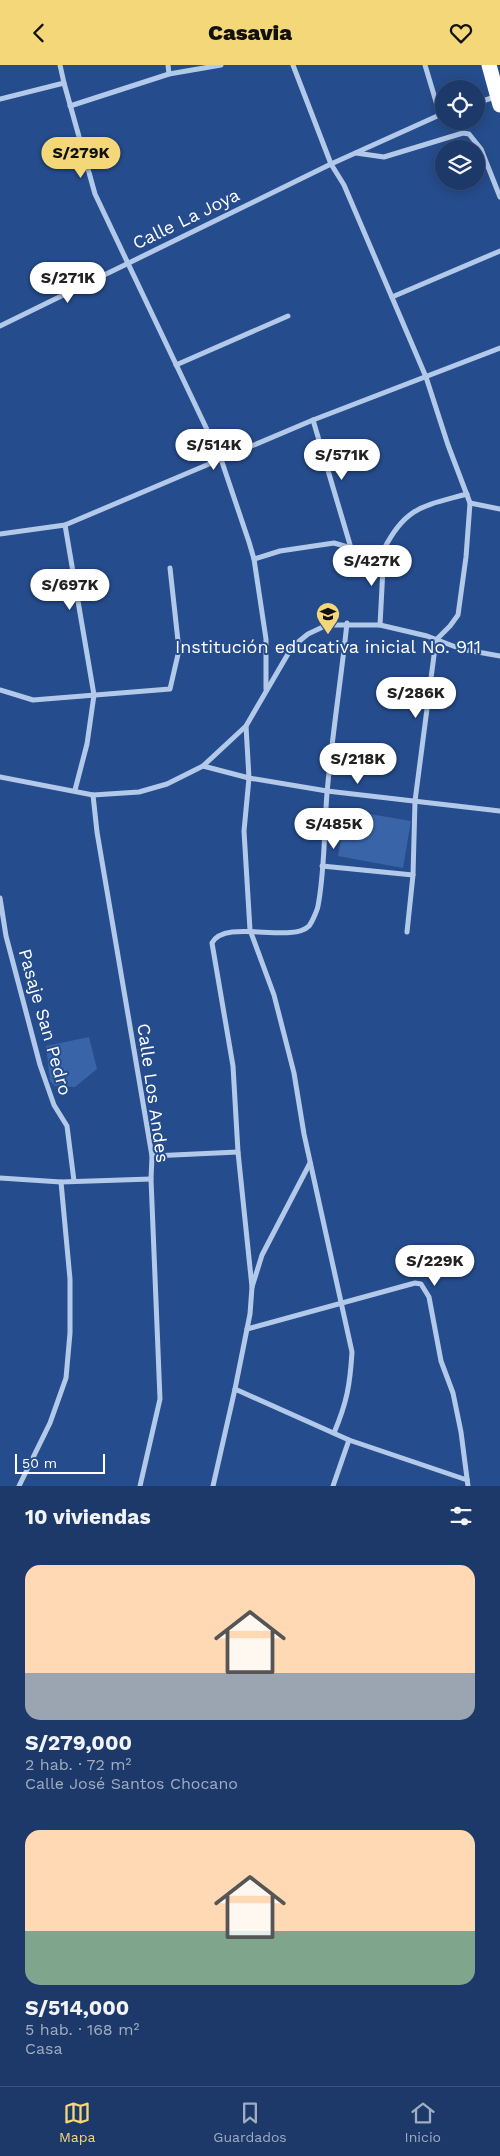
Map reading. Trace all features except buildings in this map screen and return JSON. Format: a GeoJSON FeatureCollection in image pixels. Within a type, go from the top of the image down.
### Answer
{"type":"FeatureCollection","features":[{"type":"Feature","properties":{"kind":"highway"},"geometry":{"type":"LineString","coordinates":[[489,65],[500,105]]}},
{"type":"Feature","properties":{"kind":"street"},"geometry":{"type":"LineString","coordinates":[[60,65],[95,194],[221,459],[254,559],[266,639],[266,689]]}},
{"type":"Feature","properties":{"kind":"street"},"geometry":{"type":"LineString","coordinates":[[168,65],[170,74]]}},
{"type":"Feature","properties":{"kind":"street"},"geometry":{"type":"LineString","coordinates":[[70,106],[170,74],[221,65]]}},
{"type":"Feature","properties":{"kind":"street"},"geometry":{"type":"LineString","coordinates":[[292,65],[331,164],[344,185],[426,377],[448,445],[470,503],[462,597],[458,615],[436,640],[415,801],[413,875],[407,932]]}},
{"type":"Feature","properties":{"kind":"street"},"geometry":{"type":"LineString","coordinates":[[425,65],[435,94]]}},
{"type":"Feature","properties":{"kind":"street"},"geometry":{"type":"LineString","coordinates":[[0,99],[64,83]]}},
{"type":"Feature","properties":{"kind":"street"},"geometry":{"type":"LineString","coordinates":[[485,100],[500,95]]}},
{"type":"Feature","properties":{"kind":"street","name":"Calle La Joya"},"geometry":{"type":"LineString","coordinates":[[0,325],[331,164],[435,117]]}},
{"type":"Feature","properties":{"kind":"street"},"geometry":{"type":"LineString","coordinates":[[356,153],[384,157],[463,133],[470,134],[481,149],[500,197]]}},
{"type":"Feature","properties":{"kind":"street"},"geometry":{"type":"LineString","coordinates":[[392,297],[500,251]]}},
{"type":"Feature","properties":{"kind":"street"},"geometry":{"type":"LineString","coordinates":[[176,365],[288,316]]}},
{"type":"Feature","properties":{"kind":"street"},"geometry":{"type":"LineString","coordinates":[[0,534],[65,525],[313,420],[500,349]]}},
{"type":"Feature","properties":{"kind":"street"},"geometry":{"type":"LineString","coordinates":[[313,420],[351,548]]}},
{"type":"Feature","properties":{"kind":"street"},"geometry":{"type":"LineString","coordinates":[[380,625],[384,549],[390,537],[406,516],[422,507],[467,494]]}},
{"type":"Feature","properties":{"kind":"street"},"geometry":{"type":"LineString","coordinates":[[470,503],[500,509]]}},
{"type":"Feature","properties":{"kind":"street"},"geometry":{"type":"LineString","coordinates":[[65,525],[94,695],[87,744],[76,790]]}},
{"type":"Feature","properties":{"kind":"street"},"geometry":{"type":"LineString","coordinates":[[254,559],[280,551],[334,543],[351,548],[384,549]]}},
{"type":"Feature","properties":{"kind":"street"},"geometry":{"type":"LineString","coordinates":[[0,690],[34,700],[170,689],[179,650],[170,568]]}},
{"type":"Feature","properties":{"kind":"street"},"geometry":{"type":"LineString","coordinates":[[0,777],[76,790],[93,795],[139,792],[167,784],[203,766],[246,726],[292,647],[308,633],[327,625],[348,623],[403,629],[461,649],[500,656]]}},
{"type":"Feature","properties":{"kind":"street"},"geometry":{"type":"LineString","coordinates":[[252,1287],[238,1152],[233,1066],[212,943],[217,937],[250,930],[279,933],[298,931],[308,926],[318,908],[327,791],[348,623]]}},
{"type":"Feature","properties":{"kind":"street"},"geometry":{"type":"LineString","coordinates":[[246,726],[249,778],[244,831],[250,930],[274,995],[292,1064],[310,1162],[352,1351],[350,1381],[345,1407],[334,1433]]}},
{"type":"Feature","properties":{"kind":"street"},"geometry":{"type":"LineString","coordinates":[[203,766],[249,778],[327,791],[500,811]]}},
{"type":"Feature","properties":{"kind":"street","name":"Calle Los Andes"},"geometry":{"type":"LineString","coordinates":[[93,795],[97,832],[152,1156],[151,1179],[160,1399],[140,1486]]}},
{"type":"Feature","properties":{"kind":"street"},"geometry":{"type":"LineString","coordinates":[[322,866],[413,875]]}},
{"type":"Feature","properties":{"kind":"street","name":"Pasaje San Pedro"},"geometry":{"type":"LineString","coordinates":[[0,898],[6,936],[40,1065],[54,1105],[67,1126],[74,1181]]}},
{"type":"Feature","properties":{"kind":"street"},"geometry":{"type":"LineString","coordinates":[[152,1156],[238,1152]]}},
{"type":"Feature","properties":{"kind":"street"},"geometry":{"type":"LineString","coordinates":[[213,1486],[247,1329],[252,1287],[262,1255],[310,1162]]}},
{"type":"Feature","properties":{"kind":"street"},"geometry":{"type":"LineString","coordinates":[[0,1178],[60,1182],[151,1179]]}},
{"type":"Feature","properties":{"kind":"street"},"geometry":{"type":"LineString","coordinates":[[19,1486],[50,1423],[66,1378],[70,1333],[70,1279],[60,1182]]}},
{"type":"Feature","properties":{"kind":"street"},"geometry":{"type":"LineString","coordinates":[[235,1389],[349,1441],[468,1483],[462,1432],[453,1393],[441,1361],[429,1297],[421,1284],[415,1283],[247,1329]]}},
{"type":"Feature","properties":{"kind":"street"},"geometry":{"type":"LineString","coordinates":[[333,1486],[349,1441]]}},
{"type":"Feature","properties":{"kind":"shaded area"},"geometry":{"type":"Polygon","coordinates":[[[346,810],[411,821],[403,868],[338,856],[346,810]]]}},
{"type":"Feature","properties":{"kind":"shaded area"},"geometry":{"type":"Polygon","coordinates":[[[89,1037],[97,1069],[75,1087],[55,1086],[50,1081],[46,1046],[89,1037]]]}},
{"type":"Feature","properties":{"kind":"place","name":"Institución educativa inicial No. 911"},"geometry":{"type":"Point","coordinates":[328,635]}}]}
